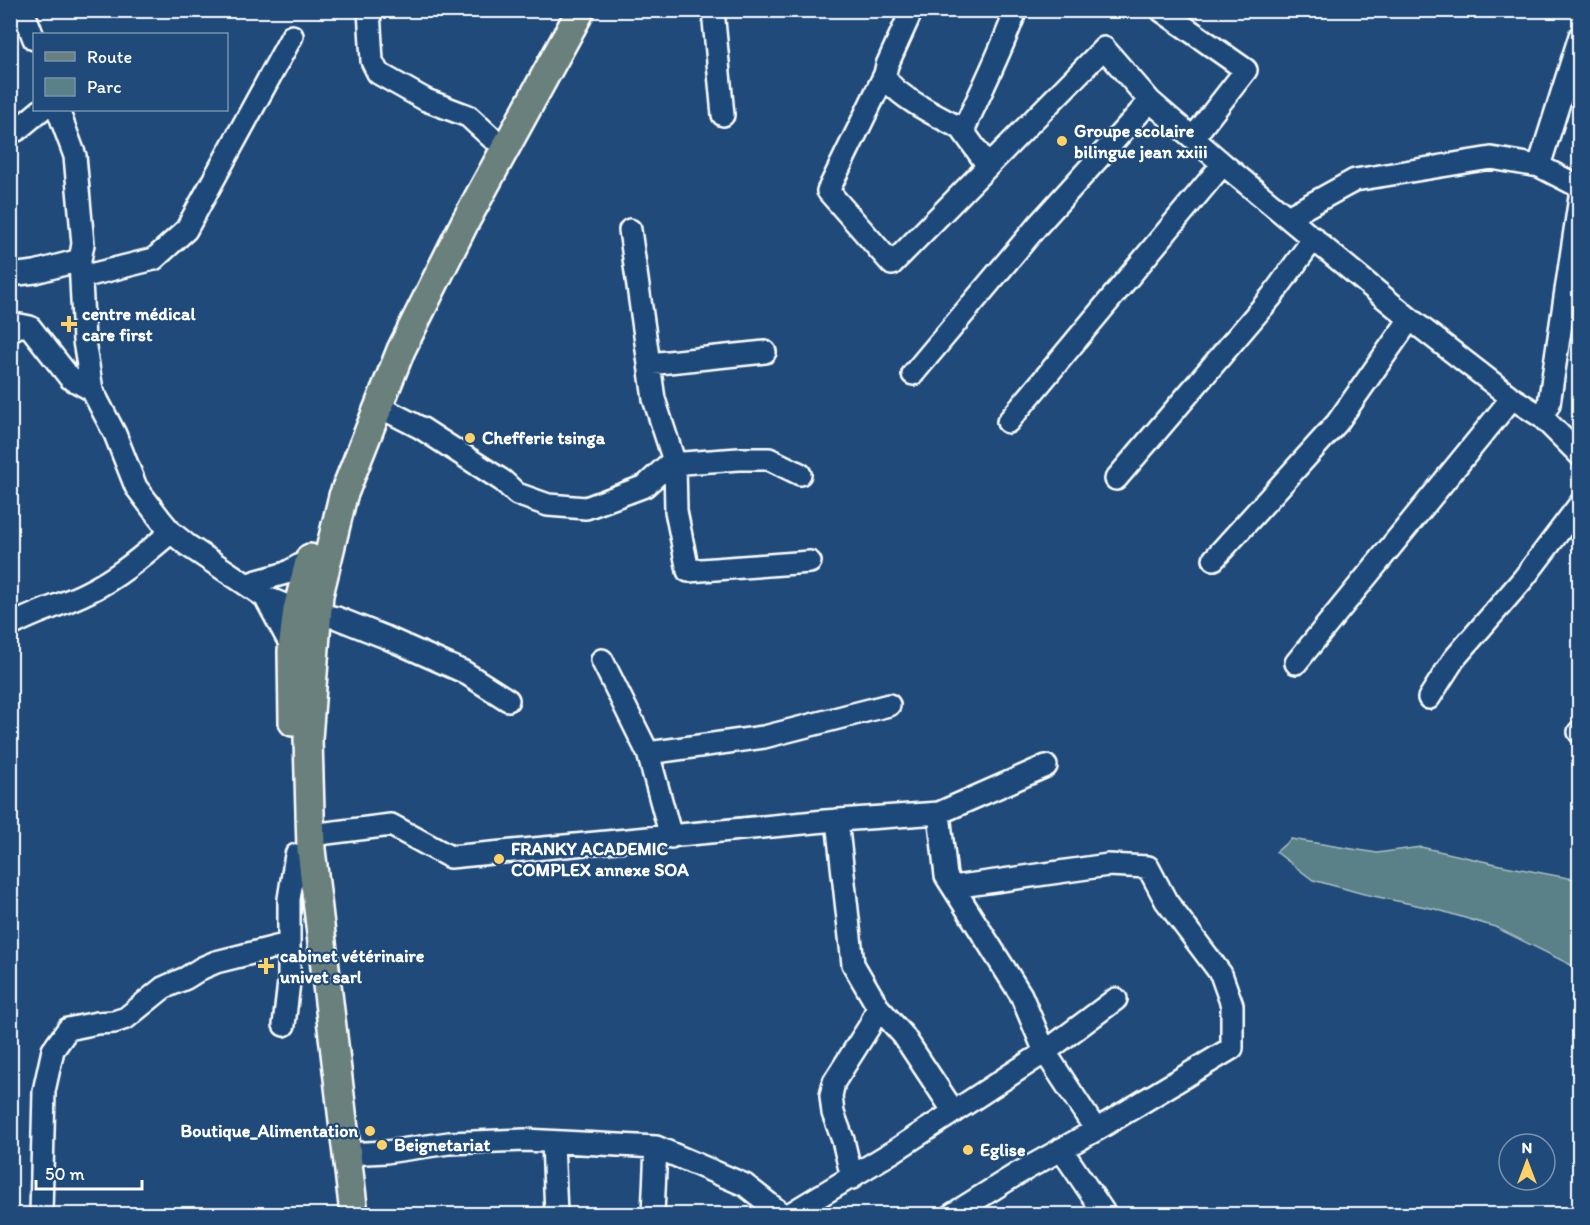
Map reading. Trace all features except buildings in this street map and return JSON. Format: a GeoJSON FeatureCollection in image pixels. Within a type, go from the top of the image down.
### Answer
{"type":"FeatureCollection","features":[{"type":"Feature","properties":{"kind":"main road"},"geometry":{"type":"LineString","coordinates":[[354,1215],[303,845],[314,608],[309,560],[327,492],[361,401],[403,308],[492,138],[524,84],[561,10]]}},
{"type":"Feature","properties":{"kind":"main road"},"geometry":{"type":"LineString","coordinates":[[341,1215],[303,845],[292,647],[314,608],[343,496],[401,350],[465,222],[581,10]]}},
{"type":"Feature","properties":{"kind":"street"},"geometry":{"type":"LineString","coordinates":[[23,10],[33,36]]}},
{"type":"Feature","properties":{"kind":"street"},"geometry":{"type":"LineString","coordinates":[[369,10],[372,61],[378,73],[426,100],[468,116],[492,138]]}},
{"type":"Feature","properties":{"kind":"street"},"geometry":{"type":"LineString","coordinates":[[713,10],[723,115]]}},
{"type":"Feature","properties":{"kind":"street"},"geometry":{"type":"LineString","coordinates":[[912,10],[891,54],[885,74],[828,190],[892,264],[1104,48],[1150,101],[1223,164],[1410,319],[1512,398],[1542,417],[1579,456]]}},
{"type":"Feature","properties":{"kind":"street"},"geometry":{"type":"LineString","coordinates":[[964,129],[1002,49],[1016,10]]}},
{"type":"Feature","properties":{"kind":"street"},"geometry":{"type":"LineString","coordinates":[[1162,11],[1246,70],[1193,138]]}},
{"type":"Feature","properties":{"kind":"street"},"geometry":{"type":"LineString","coordinates":[[10,275],[81,269],[154,259],[186,230],[292,36]]}},
{"type":"Feature","properties":{"kind":"street"},"geometry":{"type":"LineString","coordinates":[[1539,166],[1580,36]]}},
{"type":"Feature","properties":{"kind":"street"},"geometry":{"type":"LineString","coordinates":[[885,74],[888,81],[920,108],[964,129],[988,166]]}},
{"type":"Feature","properties":{"kind":"street"},"geometry":{"type":"LineString","coordinates":[[913,374],[1038,225],[1150,101]]}},
{"type":"Feature","properties":{"kind":"street"},"geometry":{"type":"LineString","coordinates":[[10,132],[40,111]]}},
{"type":"Feature","properties":{"kind":"street"},"geometry":{"type":"LineString","coordinates":[[58,111],[75,156],[83,244],[81,269],[84,341],[92,390],[115,434],[136,487],[171,532],[186,545],[254,587],[314,608],[464,672],[508,699]]}},
{"type":"Feature","properties":{"kind":"street"},"geometry":{"type":"LineString","coordinates":[[1288,217],[1355,180],[1491,158],[1539,166],[1580,187]]}},
{"type":"Feature","properties":{"kind":"street"},"geometry":{"type":"LineString","coordinates":[[1008,422],[1223,164]]}},
{"type":"Feature","properties":{"kind":"street"},"geometry":{"type":"LineString","coordinates":[[1542,417],[1549,404],[1580,196]]}},
{"type":"Feature","properties":{"kind":"street"},"geometry":{"type":"LineString","coordinates":[[630,230],[654,399],[675,464],[676,511],[688,571],[810,562]]}},
{"type":"Feature","properties":{"kind":"street"},"geometry":{"type":"LineString","coordinates":[[1116,479],[1272,296],[1314,238]]}},
{"type":"Feature","properties":{"kind":"street"},"geometry":{"type":"LineString","coordinates":[[1214,560],[1337,423],[1410,319]]}},
{"type":"Feature","properties":{"kind":"street"},"geometry":{"type":"LineString","coordinates":[[10,331],[20,325],[30,327],[70,378],[92,390]]}},
{"type":"Feature","properties":{"kind":"street"},"geometry":{"type":"LineString","coordinates":[[649,364],[765,352]]}},
{"type":"Feature","properties":{"kind":"street"},"geometry":{"type":"LineString","coordinates":[[1296,663],[1512,398]]}},
{"type":"Feature","properties":{"kind":"street"},"geometry":{"type":"LineString","coordinates":[[378,406],[421,428],[503,482],[517,494],[548,505],[586,508],[645,486],[669,464],[769,459],[800,474]]}},
{"type":"Feature","properties":{"kind":"street"},"geometry":{"type":"LineString","coordinates":[[1429,698],[1454,659],[1524,578],[1580,504]]}},
{"type":"Feature","properties":{"kind":"street"},"geometry":{"type":"LineString","coordinates":[[10,626],[73,600],[105,583],[145,555],[171,532]]}},
{"type":"Feature","properties":{"kind":"street"},"geometry":{"type":"LineString","coordinates":[[254,587],[309,560]]}},
{"type":"Feature","properties":{"kind":"street"},"geometry":{"type":"LineString","coordinates":[[254,587],[292,647]]}},
{"type":"Feature","properties":{"kind":"street"},"geometry":{"type":"LineString","coordinates":[[602,660],[648,753],[671,837]]}},
{"type":"Feature","properties":{"kind":"street"},"geometry":{"type":"LineString","coordinates":[[648,753],[764,736],[889,705]]}},
{"type":"Feature","properties":{"kind":"street"},"geometry":{"type":"LineString","coordinates":[[284,1025],[289,982],[289,899],[303,845],[391,825],[450,857],[837,820],[939,813],[1046,766]]}},
{"type":"Feature","properties":{"kind":"street"},"geometry":{"type":"LineString","coordinates":[[939,813],[946,876],[1021,995],[1046,1052],[1096,1130]]}},
{"type":"Feature","properties":{"kind":"street"},"geometry":{"type":"LineString","coordinates":[[837,820],[853,964],[878,1007],[903,1035],[954,1112]]}},
{"type":"Feature","properties":{"kind":"street"},"geometry":{"type":"LineString","coordinates":[[953,887],[1108,866],[1148,867],[1166,901],[1221,974],[1232,1005],[1232,1048],[1096,1130],[1017,1174],[953,1215]]}},
{"type":"Feature","properties":{"kind":"street"},"geometry":{"type":"LineString","coordinates":[[41,1215],[44,1091],[53,1050],[68,1029],[114,1022],[126,1017],[163,988],[202,968],[216,962],[288,944]]}},
{"type":"Feature","properties":{"kind":"street"},"geometry":{"type":"LineString","coordinates":[[790,1215],[852,1178],[1046,1052],[1116,999]]}},
{"type":"Feature","properties":{"kind":"street"},"geometry":{"type":"LineString","coordinates":[[852,1178],[843,1140],[833,1113],[831,1096],[834,1082],[869,1027],[878,1007]]}},
{"type":"Feature","properties":{"kind":"street"},"geometry":{"type":"LineString","coordinates":[[347,1154],[386,1152],[449,1143],[525,1140],[656,1147],[745,1185],[782,1215]]}},
{"type":"Feature","properties":{"kind":"street"},"geometry":{"type":"LineString","coordinates":[[553,1142],[556,1215]]}},
{"type":"Feature","properties":{"kind":"street"},"geometry":{"type":"LineString","coordinates":[[653,1215],[656,1147]]}},
{"type":"Feature","properties":{"kind":"street"},"geometry":{"type":"LineString","coordinates":[[1061,1149],[1105,1215]]}},
{"type":"Feature","properties":{"kind":"green space"},"geometry":{"type":"Polygon","coordinates":[[[1291,839],[1377,853],[1421,847],[1579,880],[1579,969],[1495,927],[1435,909],[1364,894],[1313,880],[1276,852],[1291,839]]]}},
{"type":"Feature","properties":{"kind":"place","name":"Groupe scolaire bilingue jean xxiii"},"geometry":{"type":"Point","coordinates":[1062,141]}},
{"type":"Feature","properties":{"kind":"place","name":"centre médical care first"},"geometry":{"type":"Point","coordinates":[69,324]}},
{"type":"Feature","properties":{"kind":"place","name":"Chefferie tsinga"},"geometry":{"type":"Point","coordinates":[470,438]}},
{"type":"Feature","properties":{"kind":"place","name":"FRANKY ACADEMIC COMPLEX annexe SOA"},"geometry":{"type":"Point","coordinates":[499,859]}},
{"type":"Feature","properties":{"kind":"place","name":"cabinet vétérinaire univet sarl"},"geometry":{"type":"Point","coordinates":[266,966]}},
{"type":"Feature","properties":{"kind":"place","name":"Boutique_Alimentation"},"geometry":{"type":"Point","coordinates":[370,1131]}},
{"type":"Feature","properties":{"kind":"place","name":"Beignetariat"},"geometry":{"type":"Point","coordinates":[382,1145]}},
{"type":"Feature","properties":{"kind":"place","name":"Eglise"},"geometry":{"type":"Point","coordinates":[968,1150]}}]}
